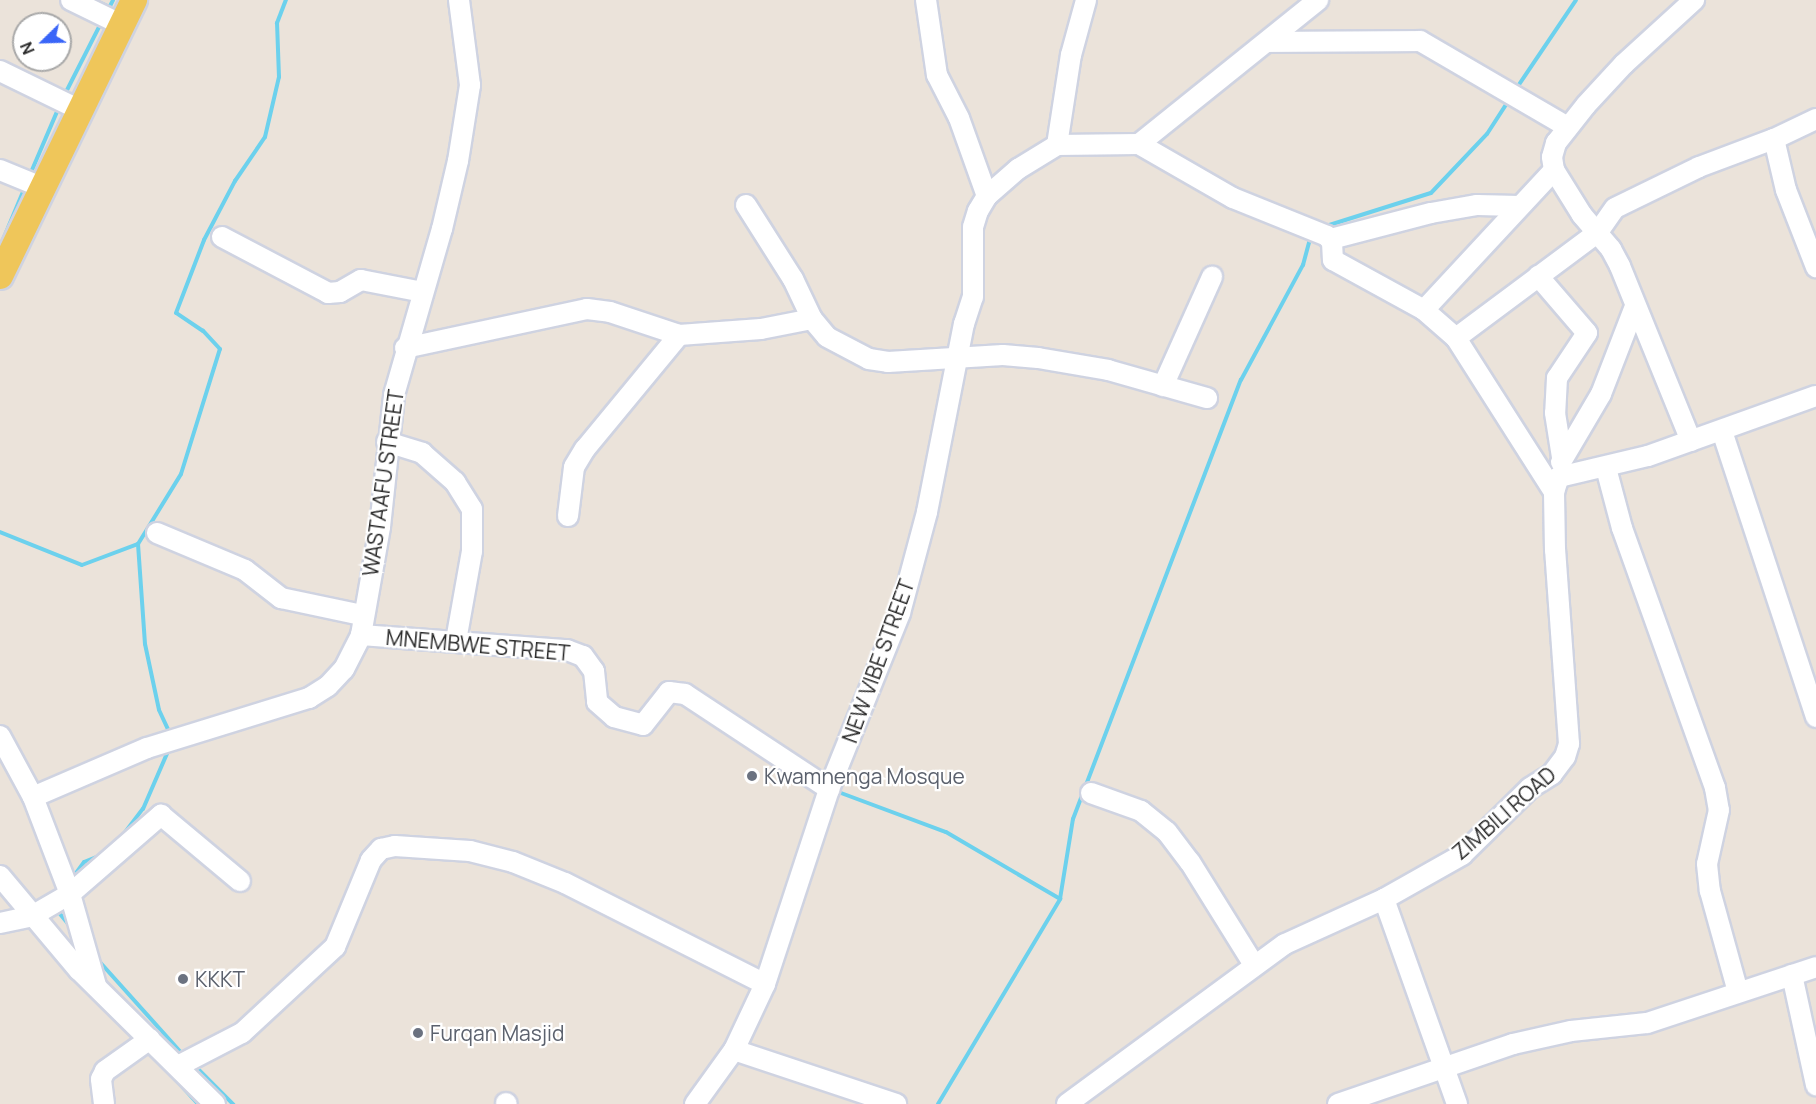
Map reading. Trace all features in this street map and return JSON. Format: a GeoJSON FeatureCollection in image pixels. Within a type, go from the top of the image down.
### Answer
{"type":"FeatureCollection","features":[{"type":"Feature","properties":{"kind":"main road"},"geometry":{"type":"LineString","coordinates":[[0,276],[134,0]]}},
{"type":"Feature","properties":{"kind":"street"},"geometry":{"type":"LineString","coordinates":[[71,0],[122,25]]}},
{"type":"Feature","properties":{"kind":"street","name":"WASTAAFU STREET"},"geometry":{"type":"LineString","coordinates":[[33,797],[147,748],[309,698],[328,686],[344,669],[362,625],[380,527],[387,442],[405,348],[423,292],[458,161],[470,85],[459,0]]}},
{"type":"Feature","properties":{"kind":"street"},"geometry":{"type":"LineString","coordinates":[[926,0],[938,75],[959,118],[987,196],[1018,169],[1057,145],[1139,144],[1233,198],[1331,239],[1442,211],[1477,205],[1520,206]]}},
{"type":"Feature","properties":{"kind":"street"},"geometry":{"type":"LineString","coordinates":[[1057,145],[1071,54],[1086,0]]}},
{"type":"Feature","properties":{"kind":"street"},"geometry":{"type":"LineString","coordinates":[[1139,144],[1269,42],[1318,0]]}},
{"type":"Feature","properties":{"kind":"street"},"geometry":{"type":"LineString","coordinates":[[1690,441],[1634,309],[1620,266],[1598,232],[1582,215],[1554,170],[1552,157],[1556,143],[1568,127],[1624,64],[1694,0]]}},
{"type":"Feature","properties":{"kind":"street"},"geometry":{"type":"LineString","coordinates":[[1269,42],[1420,41],[1568,127]]}},
{"type":"Feature","properties":{"kind":"street"},"geometry":{"type":"LineString","coordinates":[[0,71],[80,110]]}},
{"type":"Feature","properties":{"kind":"street"},"geometry":{"type":"LineString","coordinates":[[1456,338],[1598,232],[1616,208],[1699,167],[1774,139],[1816,119]]}},
{"type":"Feature","properties":{"kind":"street"},"geometry":{"type":"LineString","coordinates":[[1774,139],[1786,190],[1816,267]]}},
{"type":"Feature","properties":{"kind":"street"},"geometry":{"type":"LineString","coordinates":[[0,170],[44,188]]}},
{"type":"Feature","properties":{"kind":"street"},"geometry":{"type":"LineString","coordinates":[[1424,310],[1554,170]]}},
{"type":"Feature","properties":{"kind":"street","name":"NEW VIBE STREET"},"geometry":{"type":"LineString","coordinates":[[695,1104],[734,1050],[765,984],[829,789],[900,612],[943,444],[958,355],[973,297],[973,227],[987,196]]}},
{"type":"Feature","properties":{"kind":"street"},"geometry":{"type":"LineString","coordinates":[[746,205],[793,279],[812,319],[827,337],[869,359],[888,362],[958,355],[1049,360],[1207,398]]}},
{"type":"Feature","properties":{"kind":"street"},"geometry":{"type":"LineString","coordinates":[[222,237],[328,293],[340,292],[361,280],[423,292]]}},
{"type":"Feature","properties":{"kind":"street"},"geometry":{"type":"LineString","coordinates":[[1331,239],[1333,260],[1424,310],[1456,338],[1557,484],[1722,431],[1816,396]]}},
{"type":"Feature","properties":{"kind":"street"},"geometry":{"type":"LineString","coordinates":[[1538,276],[1587,333],[1557,378],[1555,413],[1562,457]]}},
{"type":"Feature","properties":{"kind":"street"},"geometry":{"type":"LineString","coordinates":[[1162,386],[1212,277]]}},
{"type":"Feature","properties":{"kind":"street"},"geometry":{"type":"LineString","coordinates":[[405,348],[587,309],[610,312],[679,335],[761,329],[812,319]]}},
{"type":"Feature","properties":{"kind":"street"},"geometry":{"type":"LineString","coordinates":[[1562,457],[1601,394],[1634,309]]}},
{"type":"Feature","properties":{"kind":"street"},"geometry":{"type":"LineString","coordinates":[[568,516],[574,467],[585,449],[679,335]]}},
{"type":"Feature","properties":{"kind":"street"},"geometry":{"type":"LineString","coordinates":[[1722,431],[1816,717]]}},
{"type":"Feature","properties":{"kind":"street"},"geometry":{"type":"LineString","coordinates":[[387,442],[422,453],[455,482],[472,508],[472,550],[456,640]]}},
{"type":"Feature","properties":{"kind":"street","name":"ZIMBILI ROAD"},"geometry":{"type":"LineString","coordinates":[[1067,1104],[1254,965],[1305,933],[1384,899],[1462,855],[1530,788],[1552,774],[1565,757],[1569,744],[1557,484],[1562,457]]}},
{"type":"Feature","properties":{"kind":"street"},"geometry":{"type":"LineString","coordinates":[[1606,468],[1622,528],[1715,788],[1719,810],[1707,864],[1710,891],[1738,993]]}},
{"type":"Feature","properties":{"kind":"street","name":"MNEMBWE STREET"},"geometry":{"type":"LineString","coordinates":[[157,533],[245,570],[281,598],[362,625],[456,640],[567,650],[584,656],[594,671],[597,702],[614,717],[638,724],[648,723],[669,692],[685,694],[829,789]]}},
{"type":"Feature","properties":{"kind":"street"},"geometry":{"type":"LineString","coordinates":[[0,736],[33,797],[70,894],[97,986]]}},
{"type":"Feature","properties":{"kind":"street"},"geometry":{"type":"LineString","coordinates":[[1091,793],[1141,811],[1167,832],[1190,862],[1254,965]]}},
{"type":"Feature","properties":{"kind":"street"},"geometry":{"type":"LineString","coordinates":[[0,923],[32,916],[70,894],[161,815],[240,881]]}},
{"type":"Feature","properties":{"kind":"street"},"geometry":{"type":"LineString","coordinates":[[178,1066],[242,1033],[335,947],[371,860],[381,849],[395,846],[470,851],[513,862],[575,887],[765,984]]}},
{"type":"Feature","properties":{"kind":"street"},"geometry":{"type":"LineString","coordinates":[[0,876],[32,916],[97,986],[215,1104]]}},
{"type":"Feature","properties":{"kind":"street"},"geometry":{"type":"LineString","coordinates":[[1384,899],[1457,1104]]}},
{"type":"Feature","properties":{"kind":"street"},"geometry":{"type":"LineString","coordinates":[[1338,1104],[1375,1098],[1445,1068],[1513,1044],[1571,1031],[1647,1023],[1816,967]]}},
{"type":"Feature","properties":{"kind":"street"},"geometry":{"type":"LineString","coordinates":[[1792,975],[1816,1085]]}},
{"type":"Feature","properties":{"kind":"street"},"geometry":{"type":"LineString","coordinates":[[104,1104],[101,1079],[105,1071],[150,1039]]}},
{"type":"Feature","properties":{"kind":"street"},"geometry":{"type":"LineString","coordinates":[[734,1050],[896,1104]]}},
{"type":"Feature","properties":{"kind":"waterway"},"geometry":{"type":"LineString","coordinates":[[94,0],[109,7]]}},
{"type":"Feature","properties":{"kind":"waterway"},"geometry":{"type":"LineString","coordinates":[[107,12],[113,0]]}},
{"type":"Feature","properties":{"kind":"waterway"},"geometry":{"type":"LineString","coordinates":[[0,532],[82,565],[138,544],[181,474],[220,349],[203,331],[176,313],[204,240],[235,181],[265,137],[279,77],[277,23],[286,0]]}},
{"type":"Feature","properties":{"kind":"waterway"},"geometry":{"type":"LineString","coordinates":[[1516,89],[1576,0]]}},
{"type":"Feature","properties":{"kind":"waterway"},"geometry":{"type":"LineString","coordinates":[[65,94],[102,21]]}},
{"type":"Feature","properties":{"kind":"waterway"},"geometry":{"type":"LineString","coordinates":[[1323,227],[1431,193],[1487,134],[1509,100]]}},
{"type":"Feature","properties":{"kind":"waterway"},"geometry":{"type":"LineString","coordinates":[[29,177],[59,107]]}},
{"type":"Feature","properties":{"kind":"waterway"},"geometry":{"type":"LineString","coordinates":[[0,247],[25,187]]}},
{"type":"Feature","properties":{"kind":"waterway"},"geometry":{"type":"LineString","coordinates":[[938,1104],[1060,899],[1073,819],[1241,380],[1303,265],[1311,236]]}},
{"type":"Feature","properties":{"kind":"waterway"},"geometry":{"type":"LineString","coordinates":[[138,544],[145,644],[159,710],[170,734]]}},
{"type":"Feature","properties":{"kind":"waterway"},"geometry":{"type":"LineString","coordinates":[[120,839],[143,809],[169,749]]}},
{"type":"Feature","properties":{"kind":"waterway"},"geometry":{"type":"LineString","coordinates":[[841,793],[946,832],[1060,899]]}},
{"type":"Feature","properties":{"kind":"waterway"},"geometry":{"type":"LineString","coordinates":[[71,880],[84,862],[101,855]]}},
{"type":"Feature","properties":{"kind":"waterway"},"geometry":{"type":"LineString","coordinates":[[56,909],[70,926]]}},
{"type":"Feature","properties":{"kind":"waterway"},"geometry":{"type":"LineString","coordinates":[[98,960],[185,1057]]}},
{"type":"Feature","properties":{"kind":"waterway"},"geometry":{"type":"LineString","coordinates":[[193,1064],[233,1104]]}},
{"type":"Feature","properties":{"kind":"waterway"},"geometry":{"type":"LineString","coordinates":[[167,1070],[198,1104]]}},
{"type":"Feature","properties":{"kind":"place","name":"Kwamnenga Mosque"},"geometry":{"type":"Point","coordinates":[752,776]}},
{"type":"Feature","properties":{"kind":"place","name":"KKKT"},"geometry":{"type":"Point","coordinates":[183,979]}},
{"type":"Feature","properties":{"kind":"place","name":"Furqan Masjid"},"geometry":{"type":"Point","coordinates":[418,1033]}}]}
